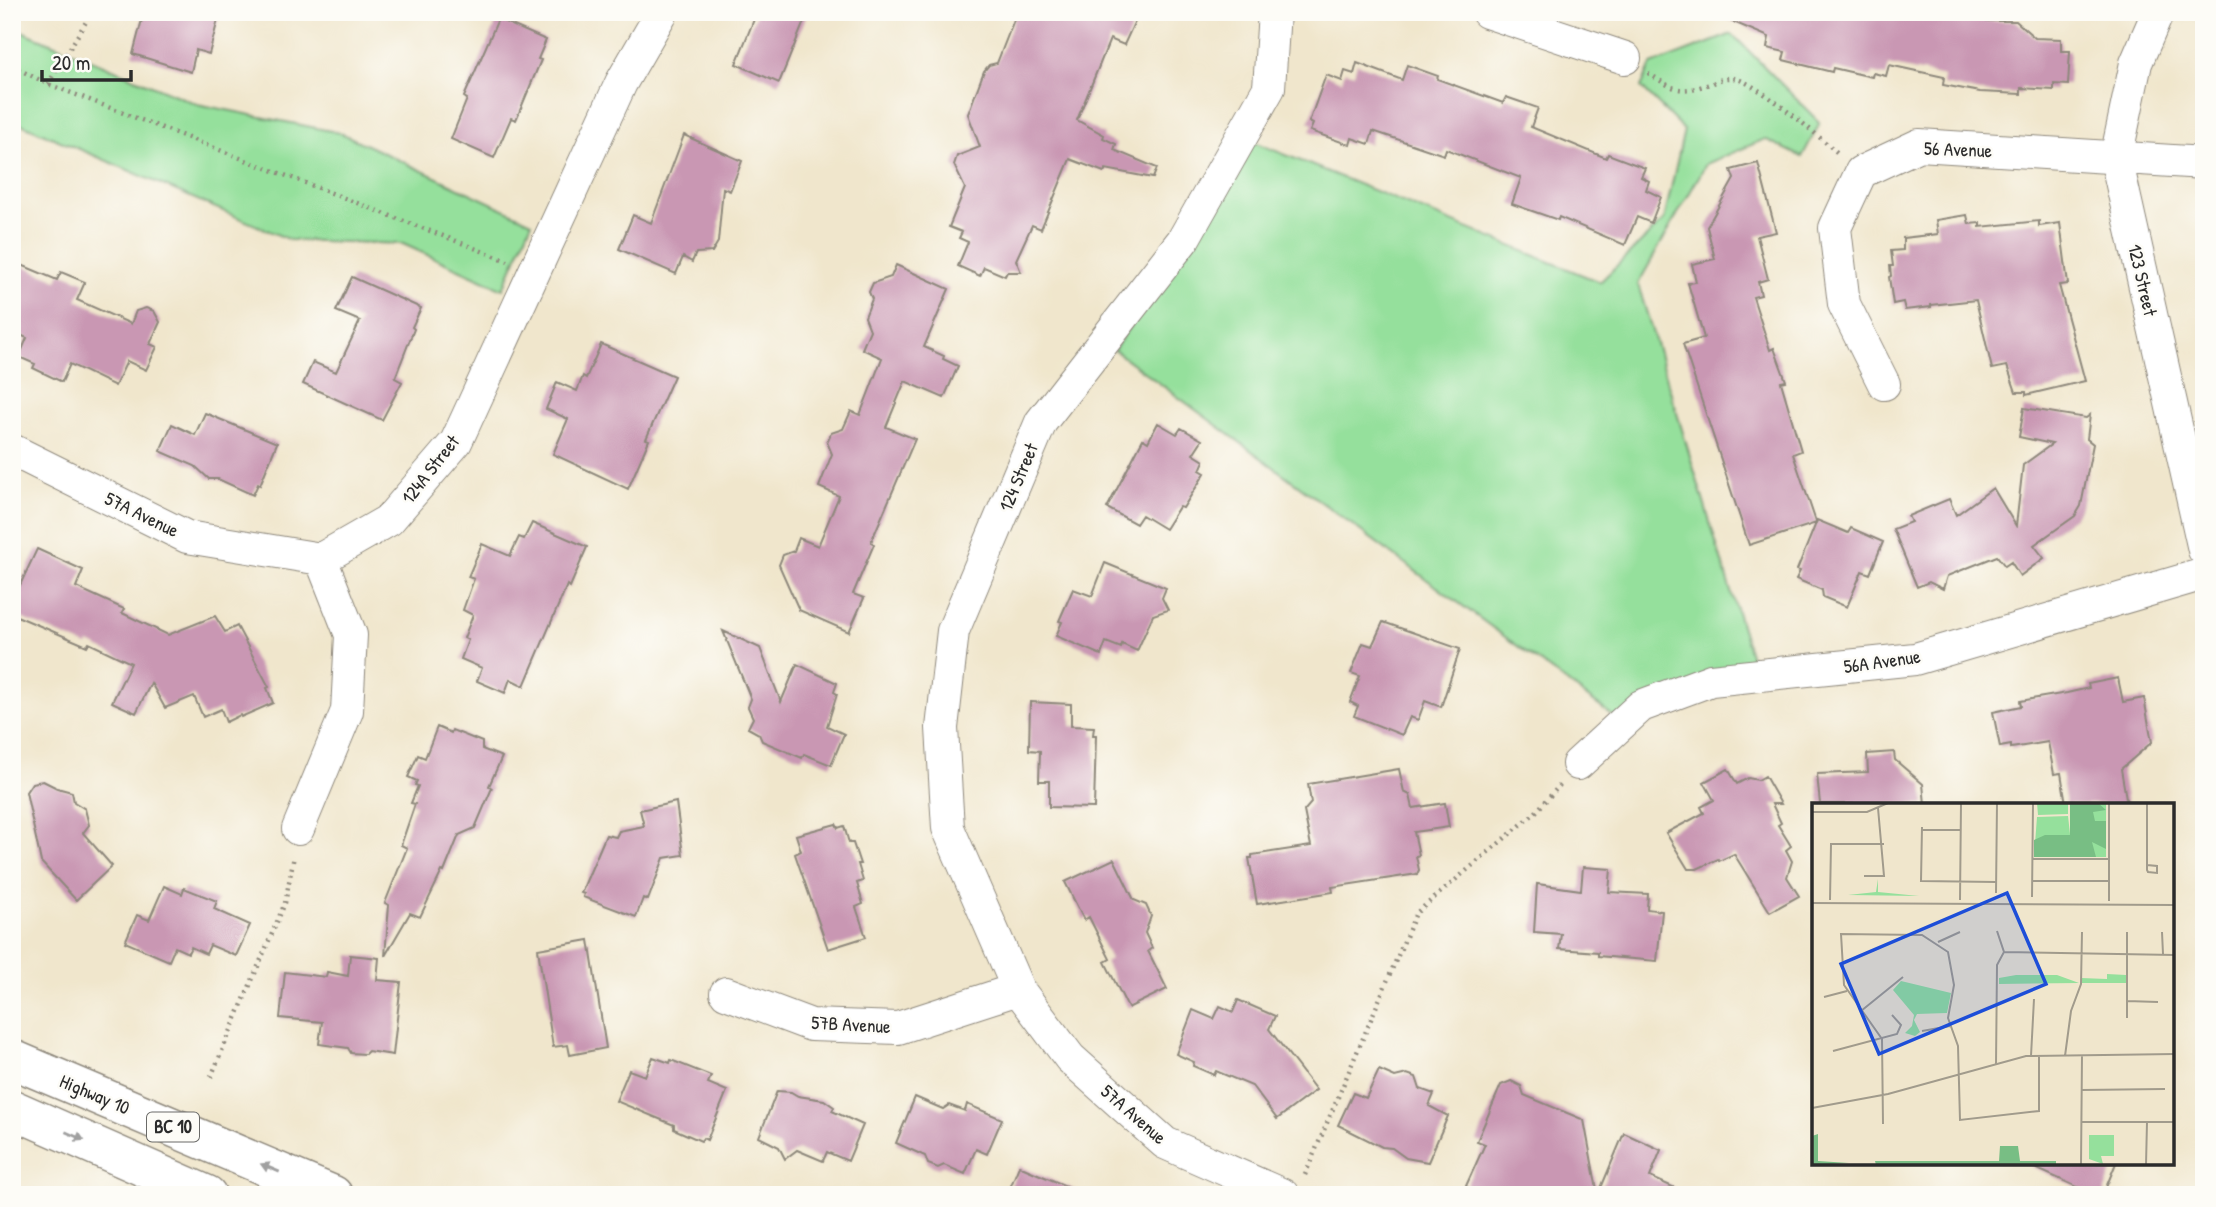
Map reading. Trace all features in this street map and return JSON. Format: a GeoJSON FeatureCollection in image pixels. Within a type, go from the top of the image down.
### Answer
{"type":"FeatureCollection","features":[{"type":"Feature","properties":{"kind":"highway","name":"Highway 10"},"geometry":{"type":"LineString","coordinates":[[12,1059],[333,1195]]}},
{"type":"Feature","properties":{"kind":"highway","name":"BC 10"},"geometry":{"type":"LineString","coordinates":[[12,1109],[207,1195]]}},
{"type":"Feature","properties":{"kind":"street","name":"124A Street"},"geometry":{"type":"LineString","coordinates":[[321,559],[389,520],[456,442],[621,83],[662,12]]}},
{"type":"Feature","properties":{"kind":"street","name":"124 Street"},"geometry":{"type":"LineString","coordinates":[[1018,989],[948,828],[942,727],[953,631],[1041,422],[1183,240],[1269,88],[1274,12]]}},
{"type":"Feature","properties":{"kind":"street"},"geometry":{"type":"LineString","coordinates":[[1487,12],[1625,58]]}},
{"type":"Feature","properties":{"kind":"street","name":"123 Street"},"geometry":{"type":"LineString","coordinates":[[2158,12],[2136,63],[2116,158],[2204,550]]}},
{"type":"Feature","properties":{"kind":"street","name":"56 Avenue"},"geometry":{"type":"LineString","coordinates":[[1861,172],[1919,145],[2204,163]]}},
{"type":"Feature","properties":{"kind":"street"},"geometry":{"type":"LineString","coordinates":[[1861,172],[1835,228],[1844,304],[1884,384]]}},
{"type":"Feature","properties":{"kind":"street","name":"57A Avenue"},"geometry":{"type":"LineString","coordinates":[[12,450],[187,537],[321,559]]}},
{"type":"Feature","properties":{"kind":"street"},"geometry":{"type":"LineString","coordinates":[[298,829],[347,711],[351,635],[321,559]]}},
{"type":"Feature","properties":{"kind":"street","name":"56A Avenue"},"geometry":{"type":"LineString","coordinates":[[1578,764],[1641,706],[1711,680],[1915,659],[2204,574]]}},
{"type":"Feature","properties":{"kind":"street","name":"57B Avenue"},"geometry":{"type":"LineString","coordinates":[[726,993],[811,1025],[898,1028],[1018,989]]}},
{"type":"Feature","properties":{"kind":"street","name":"57A Avenue"},"geometry":{"type":"LineString","coordinates":[[1018,989],[1070,1058],[1165,1143],[1292,1190]]}},
{"type":"Feature","properties":{"kind":"path"},"geometry":{"type":"LineString","coordinates":[[48,84],[92,12]]}},
{"type":"Feature","properties":{"kind":"path"},"geometry":{"type":"LineString","coordinates":[[1625,58],[1678,89],[1690,91],[1723,79],[1740,80],[1794,116],[1861,172]]}},
{"type":"Feature","properties":{"kind":"path"},"geometry":{"type":"LineString","coordinates":[[12,66],[48,84],[534,271]]}},
{"type":"Feature","properties":{"kind":"path"},"geometry":{"type":"LineString","coordinates":[[1292,1190],[1416,913],[1535,813],[1578,764]]}},
{"type":"Feature","properties":{"kind":"path"},"geometry":{"type":"LineString","coordinates":[[211,1077],[285,903],[298,829]]}},
{"type":"Feature","properties":{"kind":"green space"},"geometry":{"type":"Polygon","coordinates":[[[12,27],[197,104],[341,133],[532,222],[503,289],[403,244],[290,240],[12,120],[12,27]]]}},
{"type":"Feature","properties":{"kind":"green space"},"geometry":{"type":"Polygon","coordinates":[[[1732,34],[1820,123],[1802,157],[1765,139],[1706,164],[1638,284],[1754,668],[1617,719],[1114,350],[1254,142],[1600,282],[1664,220],[1684,130],[1641,87],[1651,65],[1732,34]]]}},
{"type":"Feature","properties":{"kind":"building"},"geometry":{"type":"Polygon","coordinates":[[[144,12],[220,12],[209,54],[196,50],[191,72],[133,54],[144,12]]]}},
{"type":"Feature","properties":{"kind":"building"},"geometry":{"type":"Polygon","coordinates":[[[757,12],[808,12],[779,83],[736,64],[757,12]]]}},
{"type":"Feature","properties":{"kind":"building"},"geometry":{"type":"Polygon","coordinates":[[[1017,12],[1139,12],[1124,45],[1110,39],[1077,120],[1116,144],[1114,150],[1157,168],[1153,178],[1106,169],[1104,172],[1070,159],[1041,229],[1032,225],[1016,260],[1021,272],[1007,272],[1005,276],[984,267],[980,276],[958,266],[968,242],[959,238],[962,232],[949,227],[965,188],[954,165],[957,156],[980,147],[968,114],[984,71],[989,65],[997,63],[1017,12]]]}},
{"type":"Feature","properties":{"kind":"building"},"geometry":{"type":"Polygon","coordinates":[[[1710,12],[1973,12],[1988,16],[1987,21],[2016,21],[2035,38],[2061,39],[2061,51],[2070,51],[2068,85],[2054,84],[2054,90],[2021,88],[2021,94],[1980,92],[1943,85],[1944,77],[1889,65],[1886,76],[1873,73],[1872,77],[1833,68],[1832,72],[1783,60],[1785,52],[1767,48],[1769,37],[1710,12]]]}},
{"type":"Feature","properties":{"kind":"building"},"geometry":{"type":"Polygon","coordinates":[[[498,19],[546,40],[538,59],[541,60],[516,120],[511,118],[494,158],[451,139],[467,99],[464,97],[498,19]]]}},
{"type":"Feature","properties":{"kind":"building"},"geometry":{"type":"Polygon","coordinates":[[[1357,63],[1402,80],[1407,65],[1503,103],[1506,97],[1538,108],[1531,127],[1606,158],[1608,154],[1645,168],[1641,177],[1649,181],[1646,190],[1661,197],[1651,223],[1637,217],[1625,245],[1559,217],[1558,220],[1512,204],[1521,178],[1446,149],[1444,155],[1373,131],[1369,144],[1352,138],[1350,145],[1310,131],[1313,124],[1309,122],[1326,75],[1342,81],[1345,71],[1354,74],[1357,63]]]}},
{"type":"Feature","properties":{"kind":"building"},"geometry":{"type":"Polygon","coordinates":[[[684,135],[742,161],[730,191],[723,188],[718,242],[712,252],[696,253],[692,262],[683,257],[676,274],[619,249],[633,215],[651,223],[684,135]]]}},
{"type":"Feature","properties":{"kind":"building"},"geometry":{"type":"Polygon","coordinates":[[[1758,163],[1776,232],[1757,236],[1768,279],[1758,282],[1761,295],[1753,297],[1770,350],[1774,348],[1786,381],[1781,382],[1801,451],[1793,454],[1816,522],[1817,520],[1848,533],[1851,528],[1883,542],[1870,574],[1862,571],[1847,607],[1823,597],[1822,590],[1796,579],[1816,523],[1749,545],[1683,344],[1704,338],[1688,283],[1696,282],[1692,264],[1715,259],[1707,227],[1734,179],[1731,170],[1758,163]]]}},
{"type":"Feature","properties":{"kind":"building"},"geometry":{"type":"Polygon","coordinates":[[[1967,215],[1969,224],[1980,223],[1980,227],[2039,221],[2039,226],[2060,223],[2068,284],[2059,285],[2085,381],[2026,395],[2026,392],[2016,392],[2007,366],[1992,369],[1976,300],[1905,310],[1903,302],[1893,304],[1889,277],[1890,266],[1893,266],[1891,251],[1903,250],[1903,238],[1938,234],[1936,220],[1967,215]]]}},
{"type":"Feature","properties":{"kind":"building"},"geometry":{"type":"Polygon","coordinates":[[[12,261],[57,280],[61,272],[85,282],[77,300],[131,324],[136,311],[146,308],[154,311],[160,322],[150,344],[157,347],[146,370],[127,361],[115,386],[70,364],[62,382],[33,368],[35,364],[19,357],[27,338],[12,331],[12,261]]]}},
{"type":"Feature","properties":{"kind":"building"},"geometry":{"type":"Polygon","coordinates":[[[896,265],[949,289],[924,347],[958,366],[944,398],[905,381],[886,427],[915,439],[871,542],[874,544],[853,594],[864,598],[849,632],[799,610],[779,565],[783,555],[794,551],[799,538],[818,546],[839,496],[819,487],[832,454],[827,442],[831,433],[843,429],[851,411],[860,415],[882,358],[862,349],[870,330],[865,317],[872,299],[869,292],[873,283],[891,277],[896,265]]]}},
{"type":"Feature","properties":{"kind":"building"},"geometry":{"type":"Polygon","coordinates":[[[352,277],[421,308],[395,378],[402,382],[382,420],[303,384],[313,362],[336,372],[360,321],[336,311],[352,277]]]}},
{"type":"Feature","properties":{"kind":"building"},"geometry":{"type":"Polygon","coordinates":[[[601,344],[674,376],[646,439],[649,440],[628,489],[553,454],[568,419],[546,409],[557,382],[577,391],[583,376],[586,378],[601,344]]]}},
{"type":"Feature","properties":{"kind":"building"},"geometry":{"type":"Polygon","coordinates":[[[2024,408],[2086,418],[2090,415],[2087,439],[2093,444],[2081,506],[2075,516],[2034,545],[2044,558],[2020,576],[2011,562],[2005,566],[1997,556],[1947,576],[1943,589],[1929,582],[1917,587],[1893,529],[1911,522],[1908,516],[1949,499],[1956,515],[1993,488],[2016,526],[2023,465],[2052,444],[2019,437],[2024,408]]]}},
{"type":"Feature","properties":{"kind":"building"},"geometry":{"type":"Polygon","coordinates":[[[205,413],[277,443],[260,485],[258,484],[253,495],[218,479],[209,479],[195,466],[160,451],[172,424],[195,435],[205,413]]]}},
{"type":"Feature","properties":{"kind":"building"},"geometry":{"type":"Polygon","coordinates":[[[1158,423],[1177,434],[1181,428],[1202,440],[1193,454],[1204,461],[1200,470],[1205,473],[1183,508],[1179,507],[1165,529],[1142,515],[1136,524],[1107,508],[1143,439],[1148,442],[1158,423]]]}},
{"type":"Feature","properties":{"kind":"building"},"geometry":{"type":"Polygon","coordinates":[[[532,523],[587,547],[570,587],[567,585],[524,686],[510,679],[505,693],[477,681],[482,668],[461,659],[468,640],[464,638],[473,615],[463,610],[474,579],[468,577],[482,544],[510,556],[519,537],[524,539],[532,523]]]}},
{"type":"Feature","properties":{"kind":"building"},"geometry":{"type":"Polygon","coordinates":[[[37,549],[83,570],[76,587],[124,609],[122,613],[168,635],[215,616],[225,632],[237,626],[269,687],[267,688],[273,703],[226,722],[221,709],[203,717],[194,696],[165,708],[151,683],[136,713],[112,702],[131,663],[89,643],[87,646],[12,614],[12,602],[37,549]]]}},
{"type":"Feature","properties":{"kind":"building"},"geometry":{"type":"Polygon","coordinates":[[[1105,563],[1166,588],[1162,598],[1168,610],[1153,615],[1137,651],[1122,644],[1121,648],[1106,642],[1101,655],[1056,636],[1062,622],[1059,621],[1073,589],[1092,596],[1105,563]]]}},
{"type":"Feature","properties":{"kind":"building"},"geometry":{"type":"Polygon","coordinates":[[[1383,622],[1460,649],[1441,707],[1425,701],[1418,720],[1410,717],[1402,735],[1354,716],[1358,706],[1350,702],[1360,676],[1351,673],[1363,643],[1372,646],[1383,622]]]}},
{"type":"Feature","properties":{"kind":"building"},"geometry":{"type":"Polygon","coordinates":[[[723,631],[760,648],[781,702],[797,664],[837,683],[834,692],[837,694],[827,726],[844,734],[831,765],[804,754],[802,758],[762,741],[759,734],[748,728],[753,718],[748,707],[751,699],[723,631]]]}},
{"type":"Feature","properties":{"kind":"building"},"geometry":{"type":"Polygon","coordinates":[[[2118,678],[2123,702],[2144,698],[2152,742],[2121,769],[2127,803],[2066,803],[2061,773],[2054,774],[2048,742],[2011,748],[2011,745],[2000,747],[1993,712],[2021,706],[2020,701],[2089,688],[2088,684],[2118,678]]]}},
{"type":"Feature","properties":{"kind":"building"},"geometry":{"type":"Polygon","coordinates":[[[1030,702],[1071,704],[1071,726],[1094,727],[1094,808],[1049,807],[1049,781],[1039,781],[1040,751],[1029,750],[1030,702]]]}},
{"type":"Feature","properties":{"kind":"building"},"geometry":{"type":"Polygon","coordinates":[[[437,727],[482,742],[482,749],[502,757],[475,828],[459,835],[444,872],[442,871],[420,917],[410,913],[385,956],[389,905],[385,903],[407,848],[401,845],[415,804],[411,803],[418,786],[415,785],[417,781],[408,777],[418,755],[425,758],[437,727]]]}},
{"type":"Feature","properties":{"kind":"building"},"geometry":{"type":"Polygon","coordinates":[[[1894,752],[1895,760],[1923,784],[1925,803],[1820,803],[1817,774],[1868,772],[1867,754],[1894,752]]]}},
{"type":"Feature","properties":{"kind":"building"},"geometry":{"type":"Polygon","coordinates":[[[1399,769],[1404,792],[1410,795],[1413,808],[1445,803],[1449,827],[1414,832],[1419,855],[1416,856],[1419,870],[1417,874],[1332,887],[1333,892],[1257,904],[1249,858],[1252,858],[1252,855],[1311,846],[1304,811],[1311,803],[1308,784],[1399,769]]]}},
{"type":"Feature","properties":{"kind":"building"},"geometry":{"type":"Polygon","coordinates":[[[1728,769],[1737,784],[1748,778],[1758,780],[1765,776],[1781,804],[1772,804],[1781,823],[1778,825],[1791,846],[1786,850],[1792,861],[1787,877],[1799,896],[1770,912],[1734,854],[1697,869],[1688,869],[1666,833],[1704,813],[1701,807],[1714,800],[1704,782],[1728,769]]]}},
{"type":"Feature","properties":{"kind":"building"},"geometry":{"type":"Polygon","coordinates":[[[43,781],[72,792],[74,802],[85,809],[89,825],[83,833],[112,866],[76,900],[41,862],[26,792],[32,783],[43,781]]]}},
{"type":"Feature","properties":{"kind":"building"},"geometry":{"type":"Polygon","coordinates":[[[676,802],[683,855],[664,858],[648,900],[643,898],[636,917],[583,897],[584,894],[581,893],[606,835],[616,837],[619,831],[644,826],[640,810],[676,802]]]}},
{"type":"Feature","properties":{"kind":"building"},"geometry":{"type":"Polygon","coordinates":[[[836,824],[838,828],[844,826],[860,864],[863,881],[857,883],[863,904],[856,907],[866,937],[828,949],[795,854],[801,851],[796,835],[836,824]]]}},
{"type":"Feature","properties":{"kind":"building"},"geometry":{"type":"Polygon","coordinates":[[[1114,859],[1134,900],[1146,905],[1151,916],[1145,933],[1152,948],[1148,951],[1167,989],[1128,1008],[1105,962],[1110,959],[1089,917],[1084,920],[1065,882],[1114,859]]]}},
{"type":"Feature","properties":{"kind":"building"},"geometry":{"type":"Polygon","coordinates":[[[1583,867],[1611,869],[1609,892],[1648,894],[1647,909],[1662,911],[1657,961],[1598,956],[1598,952],[1559,949],[1561,934],[1534,932],[1537,884],[1581,890],[1583,867]]]}},
{"type":"Feature","properties":{"kind":"building"},"geometry":{"type":"Polygon","coordinates":[[[164,886],[182,894],[184,888],[217,901],[214,909],[250,925],[236,956],[210,945],[206,954],[191,947],[188,953],[175,947],[169,961],[125,942],[137,915],[149,920],[164,886]]]}},
{"type":"Feature","properties":{"kind":"building"},"geometry":{"type":"Polygon","coordinates":[[[589,940],[606,1048],[570,1055],[568,1045],[553,1047],[538,949],[589,940]]]}},
{"type":"Feature","properties":{"kind":"building"},"geometry":{"type":"Polygon","coordinates":[[[350,955],[379,958],[377,980],[401,982],[393,1055],[368,1051],[365,1054],[351,1053],[348,1048],[319,1044],[322,1022],[280,1018],[285,972],[326,977],[327,972],[348,976],[350,955]]]}},
{"type":"Feature","properties":{"kind":"building"},"geometry":{"type":"Polygon","coordinates":[[[1238,1000],[1275,1016],[1269,1029],[1316,1090],[1277,1119],[1252,1086],[1216,1071],[1214,1075],[1193,1066],[1194,1062],[1176,1054],[1193,1010],[1214,1019],[1220,1006],[1233,1012],[1238,1000]]]}},
{"type":"Feature","properties":{"kind":"building"},"geometry":{"type":"Polygon","coordinates":[[[653,1057],[670,1063],[671,1060],[711,1076],[708,1083],[727,1091],[707,1140],[703,1138],[701,1141],[674,1129],[674,1125],[616,1101],[629,1070],[645,1076],[653,1057]]]}},
{"type":"Feature","properties":{"kind":"building"},"geometry":{"type":"Polygon","coordinates":[[[1379,1070],[1395,1077],[1407,1074],[1416,1077],[1420,1089],[1434,1094],[1429,1106],[1448,1116],[1428,1162],[1406,1158],[1392,1148],[1382,1147],[1338,1125],[1353,1093],[1366,1098],[1379,1070]]]}},
{"type":"Feature","properties":{"kind":"building"},"geometry":{"type":"Polygon","coordinates":[[[1511,1081],[1521,1086],[1524,1095],[1584,1120],[1598,1195],[1540,1189],[1537,1195],[1478,1195],[1466,1186],[1485,1144],[1477,1141],[1501,1085],[1511,1081]]]}},
{"type":"Feature","properties":{"kind":"building"},"geometry":{"type":"Polygon","coordinates":[[[777,1091],[824,1100],[834,1107],[832,1111],[863,1125],[848,1161],[827,1152],[823,1161],[797,1150],[785,1159],[779,1147],[759,1137],[777,1091]]]}},
{"type":"Feature","properties":{"kind":"building"},"geometry":{"type":"Polygon","coordinates":[[[915,1097],[943,1109],[949,1105],[965,1111],[967,1104],[1002,1119],[987,1154],[976,1149],[965,1174],[944,1165],[938,1168],[928,1164],[925,1156],[896,1143],[915,1097]]]}},
{"type":"Feature","properties":{"kind":"building"},"geometry":{"type":"Polygon","coordinates":[[[1624,1133],[1661,1150],[1650,1177],[1691,1195],[1598,1195],[1624,1133]]]}},
{"type":"Feature","properties":{"kind":"building"},"geometry":{"type":"Polygon","coordinates":[[[2028,1165],[2115,1165],[2103,1195],[2095,1195],[2028,1165]]]}},
{"type":"Feature","properties":{"kind":"building"},"geometry":{"type":"Polygon","coordinates":[[[1019,1166],[1087,1195],[1007,1195],[1019,1166]]]}}]}
